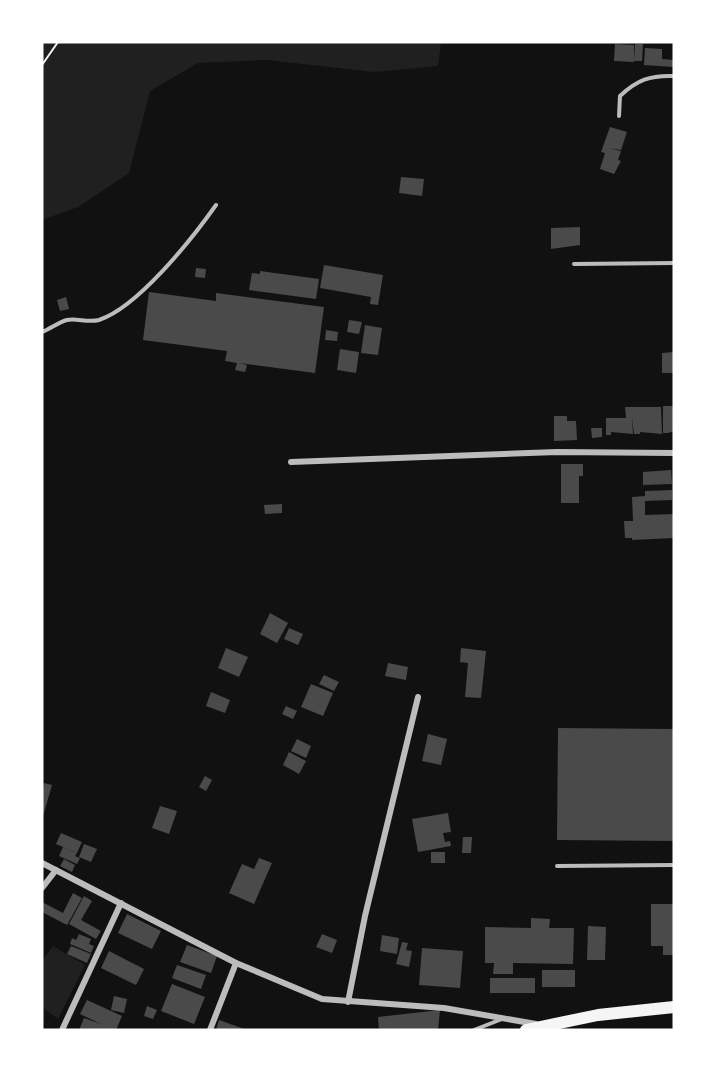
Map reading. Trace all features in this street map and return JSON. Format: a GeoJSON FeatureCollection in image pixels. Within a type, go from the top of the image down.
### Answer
{"type":"FeatureCollection","features":[{"type":"Feature","properties":{"kind":"main road"},"geometry":{"type":"LineString","coordinates":[[526,1030],[597,1015],[674,1007]]}},
{"type":"Feature","properties":{"kind":"street"},"geometry":{"type":"LineString","coordinates":[[291,462],[556,452],[674,453]]}},
{"type":"Feature","properties":{"kind":"street"},"geometry":{"type":"LineString","coordinates":[[348,1002],[365,916],[418,698]]}},
{"type":"Feature","properties":{"kind":"street"},"geometry":{"type":"LineString","coordinates":[[42,863],[236,963],[322,999],[444,1008],[506,1017],[544,1026]]}},
{"type":"Feature","properties":{"kind":"street"},"geometry":{"type":"LineString","coordinates":[[42,888],[56,870]]}},
{"type":"Feature","properties":{"kind":"street"},"geometry":{"type":"LineString","coordinates":[[62,1030],[121,903]]}},
{"type":"Feature","properties":{"kind":"street"},"geometry":{"type":"LineString","coordinates":[[210,1030],[236,963]]}},
{"type":"Feature","properties":{"kind":"lane"},"geometry":{"type":"LineString","coordinates":[[619,116],[620,96],[636,81],[655,75],[674,76]]}},
{"type":"Feature","properties":{"kind":"lane"},"geometry":{"type":"LineString","coordinates":[[42,332],[68,320],[89,322],[114,313],[148,285],[184,246],[216,205]]}},
{"type":"Feature","properties":{"kind":"lane"},"geometry":{"type":"LineString","coordinates":[[574,264],[674,263]]}},
{"type":"Feature","properties":{"kind":"lane"},"geometry":{"type":"LineString","coordinates":[[557,866],[674,865]]}},
{"type":"Feature","properties":{"kind":"lane"},"geometry":{"type":"LineString","coordinates":[[474,1030],[506,1017]]}},
{"type":"Feature","properties":{"kind":"path"},"geometry":{"type":"LineString","coordinates":[[42,65],[58,42]]}},
{"type":"Feature","properties":{"kind":"shaded area"},"geometry":{"type":"Polygon","coordinates":[[[42,42],[441,42],[438,66],[374,72],[267,60],[198,63],[150,91],[129,173],[78,207],[42,220],[42,42]]]}},
{"type":"Feature","properties":{"kind":"shaded area"},"geometry":{"type":"Polygon","coordinates":[[[53,946],[85,965],[58,1019],[42,1007],[42,961],[53,946]]]}},
{"type":"Feature","properties":{"kind":"building"},"geometry":{"type":"Polygon","coordinates":[[[615,44],[634,45],[634,62],[614,61],[615,44]]]}},
{"type":"Feature","properties":{"kind":"building"},"geometry":{"type":"Polygon","coordinates":[[[635,44],[643,44],[642,61],[634,61],[635,44]]]}},
{"type":"Feature","properties":{"kind":"building"},"geometry":{"type":"Polygon","coordinates":[[[645,48],[662,49],[662,59],[674,60],[674,67],[644,65],[645,48]]]}},
{"type":"Feature","properties":{"kind":"building"},"geometry":{"type":"Polygon","coordinates":[[[610,127],[627,132],[621,150],[609,148],[621,151],[618,160],[621,161],[614,174],[600,169],[605,153],[601,152],[610,127]]]}},
{"type":"Feature","properties":{"kind":"building"},"geometry":{"type":"Polygon","coordinates":[[[401,177],[424,179],[422,196],[399,193],[401,177]]]}},
{"type":"Feature","properties":{"kind":"building"},"geometry":{"type":"Polygon","coordinates":[[[580,227],[580,245],[551,249],[551,228],[580,227]]]}},
{"type":"Feature","properties":{"kind":"building"},"geometry":{"type":"Polygon","coordinates":[[[324,265],[383,275],[378,305],[370,304],[371,297],[320,288],[324,265]]]}},
{"type":"Feature","properties":{"kind":"building"},"geometry":{"type":"Polygon","coordinates":[[[196,268],[206,269],[205,278],[195,277],[196,268]]]}},
{"type":"Feature","properties":{"kind":"building"},"geometry":{"type":"Polygon","coordinates":[[[260,271],[319,279],[316,299],[249,290],[252,273],[260,274],[260,271]]]}},
{"type":"Feature","properties":{"kind":"building"},"geometry":{"type":"Polygon","coordinates":[[[149,292],[216,301],[216,293],[324,307],[315,373],[239,363],[247,365],[245,372],[235,370],[237,363],[225,361],[227,351],[143,340],[149,292]]]}},
{"type":"Feature","properties":{"kind":"building"},"geometry":{"type":"Polygon","coordinates":[[[66,297],[69,309],[60,311],[57,300],[66,297]]]}},
{"type":"Feature","properties":{"kind":"building"},"geometry":{"type":"Polygon","coordinates":[[[349,320],[362,322],[359,334],[347,332],[349,320]]]}},
{"type":"Feature","properties":{"kind":"building"},"geometry":{"type":"Polygon","coordinates":[[[365,325],[382,328],[378,355],[361,353],[365,325]]]}},
{"type":"Feature","properties":{"kind":"building"},"geometry":{"type":"Polygon","coordinates":[[[326,330],[338,332],[337,341],[325,340],[326,330]]]}},
{"type":"Feature","properties":{"kind":"building"},"geometry":{"type":"Polygon","coordinates":[[[340,349],[359,352],[356,373],[337,370],[340,349]]]}},
{"type":"Feature","properties":{"kind":"building"},"geometry":{"type":"Polygon","coordinates":[[[674,352],[674,373],[662,373],[662,353],[674,352]]]}},
{"type":"Feature","properties":{"kind":"building"},"geometry":{"type":"Polygon","coordinates":[[[663,406],[674,406],[674,431],[668,433],[663,433],[663,406]]]}},
{"type":"Feature","properties":{"kind":"building"},"geometry":{"type":"Polygon","coordinates":[[[625,407],[661,407],[662,434],[640,432],[640,434],[634,434],[632,417],[633,434],[611,432],[611,435],[606,435],[606,418],[626,418],[625,407]]]}},
{"type":"Feature","properties":{"kind":"building"},"geometry":{"type":"Polygon","coordinates":[[[554,416],[567,416],[567,421],[576,421],[577,440],[554,441],[554,416]]]}},
{"type":"Feature","properties":{"kind":"building"},"geometry":{"type":"Polygon","coordinates":[[[591,428],[602,428],[602,437],[592,438],[591,428]]]}},
{"type":"Feature","properties":{"kind":"building"},"geometry":{"type":"Polygon","coordinates":[[[561,464],[583,464],[583,476],[579,476],[579,503],[561,503],[561,464]]]}},
{"type":"Feature","properties":{"kind":"building"},"geometry":{"type":"Polygon","coordinates":[[[671,470],[672,484],[643,485],[643,472],[671,470]]]}},
{"type":"Feature","properties":{"kind":"building"},"geometry":{"type":"Polygon","coordinates":[[[672,490],[672,500],[645,501],[645,515],[674,514],[674,538],[632,540],[632,538],[625,538],[624,521],[633,521],[632,497],[645,496],[645,491],[672,490]]]}},
{"type":"Feature","properties":{"kind":"building"},"geometry":{"type":"Polygon","coordinates":[[[282,504],[282,513],[265,514],[264,505],[282,504]]]}},
{"type":"Feature","properties":{"kind":"building"},"geometry":{"type":"Polygon","coordinates":[[[270,613],[288,623],[277,643],[260,634],[270,613]]]}},
{"type":"Feature","properties":{"kind":"building"},"geometry":{"type":"Polygon","coordinates":[[[289,628],[303,634],[298,645],[284,639],[289,628]]]}},
{"type":"Feature","properties":{"kind":"building"},"geometry":{"type":"Polygon","coordinates":[[[226,648],[248,657],[239,677],[218,668],[226,648]]]}},
{"type":"Feature","properties":{"kind":"building"},"geometry":{"type":"Polygon","coordinates":[[[461,648],[486,651],[481,698],[465,697],[468,663],[460,662],[461,648]]]}},
{"type":"Feature","properties":{"kind":"building"},"geometry":{"type":"Polygon","coordinates":[[[388,663],[408,667],[406,680],[385,676],[388,663]]]}},
{"type":"Feature","properties":{"kind":"building"},"geometry":{"type":"Polygon","coordinates":[[[324,675],[339,682],[334,691],[319,684],[324,675]]]}},
{"type":"Feature","properties":{"kind":"building"},"geometry":{"type":"Polygon","coordinates":[[[311,684],[333,693],[323,716],[301,707],[311,684]]]}},
{"type":"Feature","properties":{"kind":"building"},"geometry":{"type":"Polygon","coordinates":[[[211,692],[230,700],[225,713],[206,706],[211,692]]]}},
{"type":"Feature","properties":{"kind":"building"},"geometry":{"type":"Polygon","coordinates":[[[286,706],[297,711],[293,719],[282,714],[286,706]]]}},
{"type":"Feature","properties":{"kind":"building"},"geometry":{"type":"Polygon","coordinates":[[[558,728],[674,729],[674,841],[557,840],[558,728]]]}},
{"type":"Feature","properties":{"kind":"building"},"geometry":{"type":"Polygon","coordinates":[[[428,734],[447,739],[441,765],[422,761],[428,734]]]}},
{"type":"Feature","properties":{"kind":"building"},"geometry":{"type":"Polygon","coordinates":[[[297,739],[311,746],[306,758],[291,751],[297,739]]]}},
{"type":"Feature","properties":{"kind":"building"},"geometry":{"type":"Polygon","coordinates":[[[289,752],[306,761],[299,774],[283,765],[289,752]]]}},
{"type":"Feature","properties":{"kind":"building"},"geometry":{"type":"Polygon","coordinates":[[[205,776],[212,780],[206,791],[199,787],[205,776]]]}},
{"type":"Feature","properties":{"kind":"building"},"geometry":{"type":"Polygon","coordinates":[[[44,783],[52,785],[43,816],[42,790],[44,783]]]}},
{"type":"Feature","properties":{"kind":"building"},"geometry":{"type":"Polygon","coordinates":[[[160,806],[177,811],[169,834],[152,828],[160,806]]]}},
{"type":"Feature","properties":{"kind":"building"},"geometry":{"type":"Polygon","coordinates":[[[448,813],[451,832],[443,833],[445,842],[450,841],[451,846],[418,852],[412,819],[448,813]]]}},
{"type":"Feature","properties":{"kind":"building"},"geometry":{"type":"Polygon","coordinates":[[[61,833],[82,842],[77,853],[56,844],[61,833]]]}},
{"type":"Feature","properties":{"kind":"building"},"geometry":{"type":"Polygon","coordinates":[[[463,837],[472,837],[471,853],[462,853],[463,837]]]}},
{"type":"Feature","properties":{"kind":"building"},"geometry":{"type":"Polygon","coordinates":[[[84,844],[97,849],[91,862],[79,857],[84,844]]]}},
{"type":"Feature","properties":{"kind":"building"},"geometry":{"type":"Polygon","coordinates":[[[63,847],[77,853],[75,856],[80,858],[77,864],[59,856],[63,847]]]}},
{"type":"Feature","properties":{"kind":"building"},"geometry":{"type":"Polygon","coordinates":[[[431,852],[445,852],[445,863],[431,863],[431,852]]]}},
{"type":"Feature","properties":{"kind":"building"},"geometry":{"type":"Polygon","coordinates":[[[259,858],[272,863],[254,904],[229,893],[242,864],[254,869],[259,858]]]}},
{"type":"Feature","properties":{"kind":"building"},"geometry":{"type":"Polygon","coordinates":[[[64,859],[75,865],[72,872],[60,866],[64,859]]]}},
{"type":"Feature","properties":{"kind":"building"},"geometry":{"type":"Polygon","coordinates":[[[73,893],[82,898],[67,925],[42,912],[42,902],[63,913],[73,893]]]}},
{"type":"Feature","properties":{"kind":"building"},"geometry":{"type":"Polygon","coordinates":[[[84,896],[92,901],[81,920],[101,931],[96,939],[69,924],[84,896]]]}},
{"type":"Feature","properties":{"kind":"building"},"geometry":{"type":"Polygon","coordinates":[[[651,904],[674,904],[674,955],[663,955],[663,946],[651,946],[651,904]]]}},
{"type":"Feature","properties":{"kind":"building"},"geometry":{"type":"Polygon","coordinates":[[[127,914],[161,931],[152,949],[118,933],[127,914]]]}},
{"type":"Feature","properties":{"kind":"building"},"geometry":{"type":"Polygon","coordinates":[[[531,918],[550,919],[549,928],[574,928],[573,964],[513,963],[513,974],[493,974],[494,963],[485,963],[485,927],[531,928],[531,918]]]}},
{"type":"Feature","properties":{"kind":"building"},"geometry":{"type":"Polygon","coordinates":[[[588,926],[606,927],[605,960],[587,960],[588,926]]]}},
{"type":"Feature","properties":{"kind":"building"},"geometry":{"type":"Polygon","coordinates":[[[79,934],[91,939],[89,944],[94,946],[91,953],[70,944],[72,938],[76,940],[79,934]]]}},
{"type":"Feature","properties":{"kind":"building"},"geometry":{"type":"Polygon","coordinates":[[[322,934],[337,940],[332,953],[316,947],[322,934]]]}},
{"type":"Feature","properties":{"kind":"building"},"geometry":{"type":"Polygon","coordinates":[[[382,935],[399,938],[397,954],[380,951],[382,935]]]}},
{"type":"Feature","properties":{"kind":"building"},"geometry":{"type":"Polygon","coordinates":[[[402,942],[408,943],[406,950],[412,951],[409,967],[396,964],[402,942]]]}},
{"type":"Feature","properties":{"kind":"building"},"geometry":{"type":"Polygon","coordinates":[[[187,945],[217,956],[211,973],[180,962],[187,945]]]}},
{"type":"Feature","properties":{"kind":"building"},"geometry":{"type":"Polygon","coordinates":[[[71,946],[91,954],[87,963],[67,954],[71,946]]]}},
{"type":"Feature","properties":{"kind":"building"},"geometry":{"type":"Polygon","coordinates":[[[422,948],[463,951],[460,988],[419,985],[422,948]]]}},
{"type":"Feature","properties":{"kind":"building"},"geometry":{"type":"Polygon","coordinates":[[[109,951],[144,969],[136,985],[101,968],[109,951]]]}},
{"type":"Feature","properties":{"kind":"building"},"geometry":{"type":"Polygon","coordinates":[[[177,965],[206,975],[201,989],[172,978],[177,965]]]}},
{"type":"Feature","properties":{"kind":"building"},"geometry":{"type":"Polygon","coordinates":[[[542,970],[575,970],[575,987],[542,987],[542,970]]]}},
{"type":"Feature","properties":{"kind":"building"},"geometry":{"type":"Polygon","coordinates":[[[490,978],[535,978],[535,993],[490,993],[490,978]]]}},
{"type":"Feature","properties":{"kind":"building"},"geometry":{"type":"Polygon","coordinates":[[[172,984],[205,997],[194,1024],[161,1011],[172,984]]]}},
{"type":"Feature","properties":{"kind":"building"},"geometry":{"type":"Polygon","coordinates":[[[114,996],[127,999],[124,1013],[111,1010],[114,996]]]}},
{"type":"Feature","properties":{"kind":"building"},"geometry":{"type":"Polygon","coordinates":[[[87,1000],[122,1016],[116,1030],[79,1030],[84,1018],[101,1024],[80,1014],[87,1000]]]}},
{"type":"Feature","properties":{"kind":"building"},"geometry":{"type":"Polygon","coordinates":[[[147,1006],[157,1010],[153,1019],[144,1016],[147,1006]]]}},
{"type":"Feature","properties":{"kind":"building"},"geometry":{"type":"Polygon","coordinates":[[[440,1010],[438,1030],[379,1030],[378,1017],[440,1010]]]}},
{"type":"Feature","properties":{"kind":"building"},"geometry":{"type":"Polygon","coordinates":[[[219,1020],[247,1030],[216,1030],[219,1020]]]}}]}
